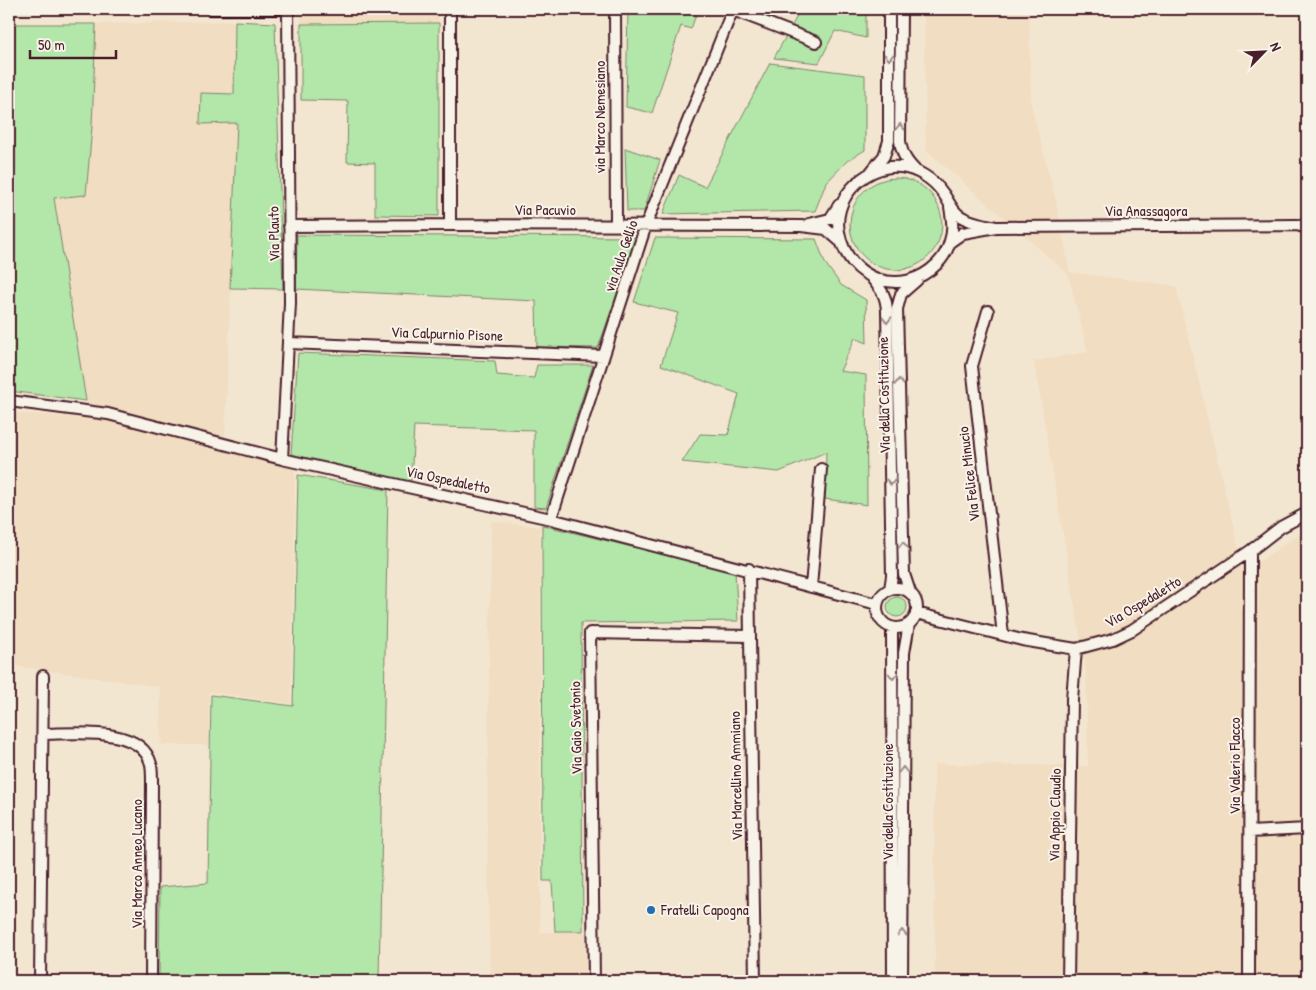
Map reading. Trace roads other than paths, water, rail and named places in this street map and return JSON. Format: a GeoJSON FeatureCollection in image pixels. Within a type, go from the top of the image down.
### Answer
{"type":"FeatureCollection","features":[{"type":"Feature","properties":{"kind":"street"},"geometry":{"type":"LineString","coordinates":[[211,9],[288,9]]}},
{"type":"Feature","properties":{"kind":"street","name":"Via Plauto"},"geometry":{"type":"LineString","coordinates":[[282,459],[290,303],[288,9]]}},
{"type":"Feature","properties":{"kind":"street"},"geometry":{"type":"LineString","coordinates":[[450,9],[450,225]]}},
{"type":"Feature","properties":{"kind":"street","name":"via Marco Nemesiano"},"geometry":{"type":"LineString","coordinates":[[615,9],[616,225]]}},
{"type":"Feature","properties":{"kind":"street"},"geometry":{"type":"LineString","coordinates":[[871,172],[884,156],[889,141],[889,9]]}},
{"type":"Feature","properties":{"kind":"street"},"geometry":{"type":"LineString","coordinates":[[901,9],[900,141],[906,161],[916,171]]}},
{"type":"Feature","properties":{"kind":"street"},"geometry":{"type":"LineString","coordinates":[[733,10],[816,42]]}},
{"type":"Feature","properties":{"kind":"street","name":"via Aulo Gellio"},"geometry":{"type":"LineString","coordinates":[[552,519],[646,225],[733,10]]}},
{"type":"Feature","properties":{"kind":"street","name":"Via della Costituzione"},"geometry":{"type":"LineString","coordinates":[[902,981],[904,653],[909,624],[916,614],[917,604],[910,592],[904,574],[897,309],[901,294],[929,272],[942,259],[950,242],[953,224],[950,207],[942,192],[931,179],[916,171],[901,167],[886,168],[871,172],[857,181],[847,194],[840,210],[838,227],[841,242],[847,256],[858,268],[870,276],[885,281],[913,280],[929,272]]}},
{"type":"Feature","properties":{"kind":"street","name":"Via Pacuvio"},"geometry":{"type":"LineString","coordinates":[[801,226],[830,219],[847,194]]}},
{"type":"Feature","properties":{"kind":"street","name":"Via Anassagora"},"geometry":{"type":"LineString","coordinates":[[950,207],[970,222],[996,227]]}},
{"type":"Feature","properties":{"kind":"street","name":"Via Anassagora"},"geometry":{"type":"LineString","coordinates":[[950,242],[963,233],[996,227],[1302,227],[1307,222]]}},
{"type":"Feature","properties":{"kind":"street","name":"Via Pacuvio"},"geometry":{"type":"LineString","coordinates":[[288,226],[801,226],[826,229],[841,242]]}},
{"type":"Feature","properties":{"kind":"street","name":"Via della Costituzione"},"geometry":{"type":"LineString","coordinates":[[870,276],[883,291],[887,300],[892,576],[890,589]]}},
{"type":"Feature","properties":{"kind":"street","name":"Via Felice Minucio"},"geometry":{"type":"LineString","coordinates":[[988,312],[972,366],[1003,635]]}},
{"type":"Feature","properties":{"kind":"street","name":"Via Calpurnio Pisone"},"geometry":{"type":"LineString","coordinates":[[289,343],[603,356]]}},
{"type":"Feature","properties":{"kind":"street","name":"Via Ospedaletto"},"geometry":{"type":"LineString","coordinates":[[9,401],[108,414],[282,459],[552,519],[877,604]]}},
{"type":"Feature","properties":{"kind":"street"},"geometry":{"type":"LineString","coordinates":[[811,587],[821,469]]}},
{"type":"Feature","properties":{"kind":"street","name":"Via Ospedaletto"},"geometry":{"type":"LineString","coordinates":[[916,614],[1003,635],[1076,649],[1113,639],[1132,630],[1250,551],[1281,527],[1307,513]]}},
{"type":"Feature","properties":{"kind":"street","name":"Via Valerio Flacco"},"geometry":{"type":"LineString","coordinates":[[1249,981],[1250,551]]}},
{"type":"Feature","properties":{"kind":"street","name":"Via Marcellino Ammiano"},"geometry":{"type":"LineString","coordinates":[[749,569],[755,981]]}},
{"type":"Feature","properties":{"kind":"street"},"geometry":{"type":"LineString","coordinates":[[909,624],[900,628],[892,628],[883,623],[877,612],[877,604],[880,597],[890,589],[899,588],[910,592]]}},
{"type":"Feature","properties":{"kind":"street","name":"Via della Costituzione"},"geometry":{"type":"LineString","coordinates":[[892,628],[893,981]]}},
{"type":"Feature","properties":{"kind":"street","name":"Via Gaio Svetonio"},"geometry":{"type":"LineString","coordinates":[[594,981],[590,633],[749,636]]}},
{"type":"Feature","properties":{"kind":"street","name":"Via Appio Claudio"},"geometry":{"type":"LineString","coordinates":[[1068,981],[1072,699],[1076,649]]}},
{"type":"Feature","properties":{"kind":"street"},"geometry":{"type":"LineString","coordinates":[[40,981],[43,676]]}},
{"type":"Feature","properties":{"kind":"street","name":"Via Marco Anneo Lucano"},"geometry":{"type":"LineString","coordinates":[[42,734],[109,734],[127,739],[143,749],[151,763],[151,981]]}},
{"type":"Feature","properties":{"kind":"street"},"geometry":{"type":"LineString","coordinates":[[1250,832],[1307,829]]}},
{"type":"Feature","properties":{"kind":"place","name":"Fratelli Capogna"},"geometry":{"type":"Point","coordinates":[651,910]}}]}
